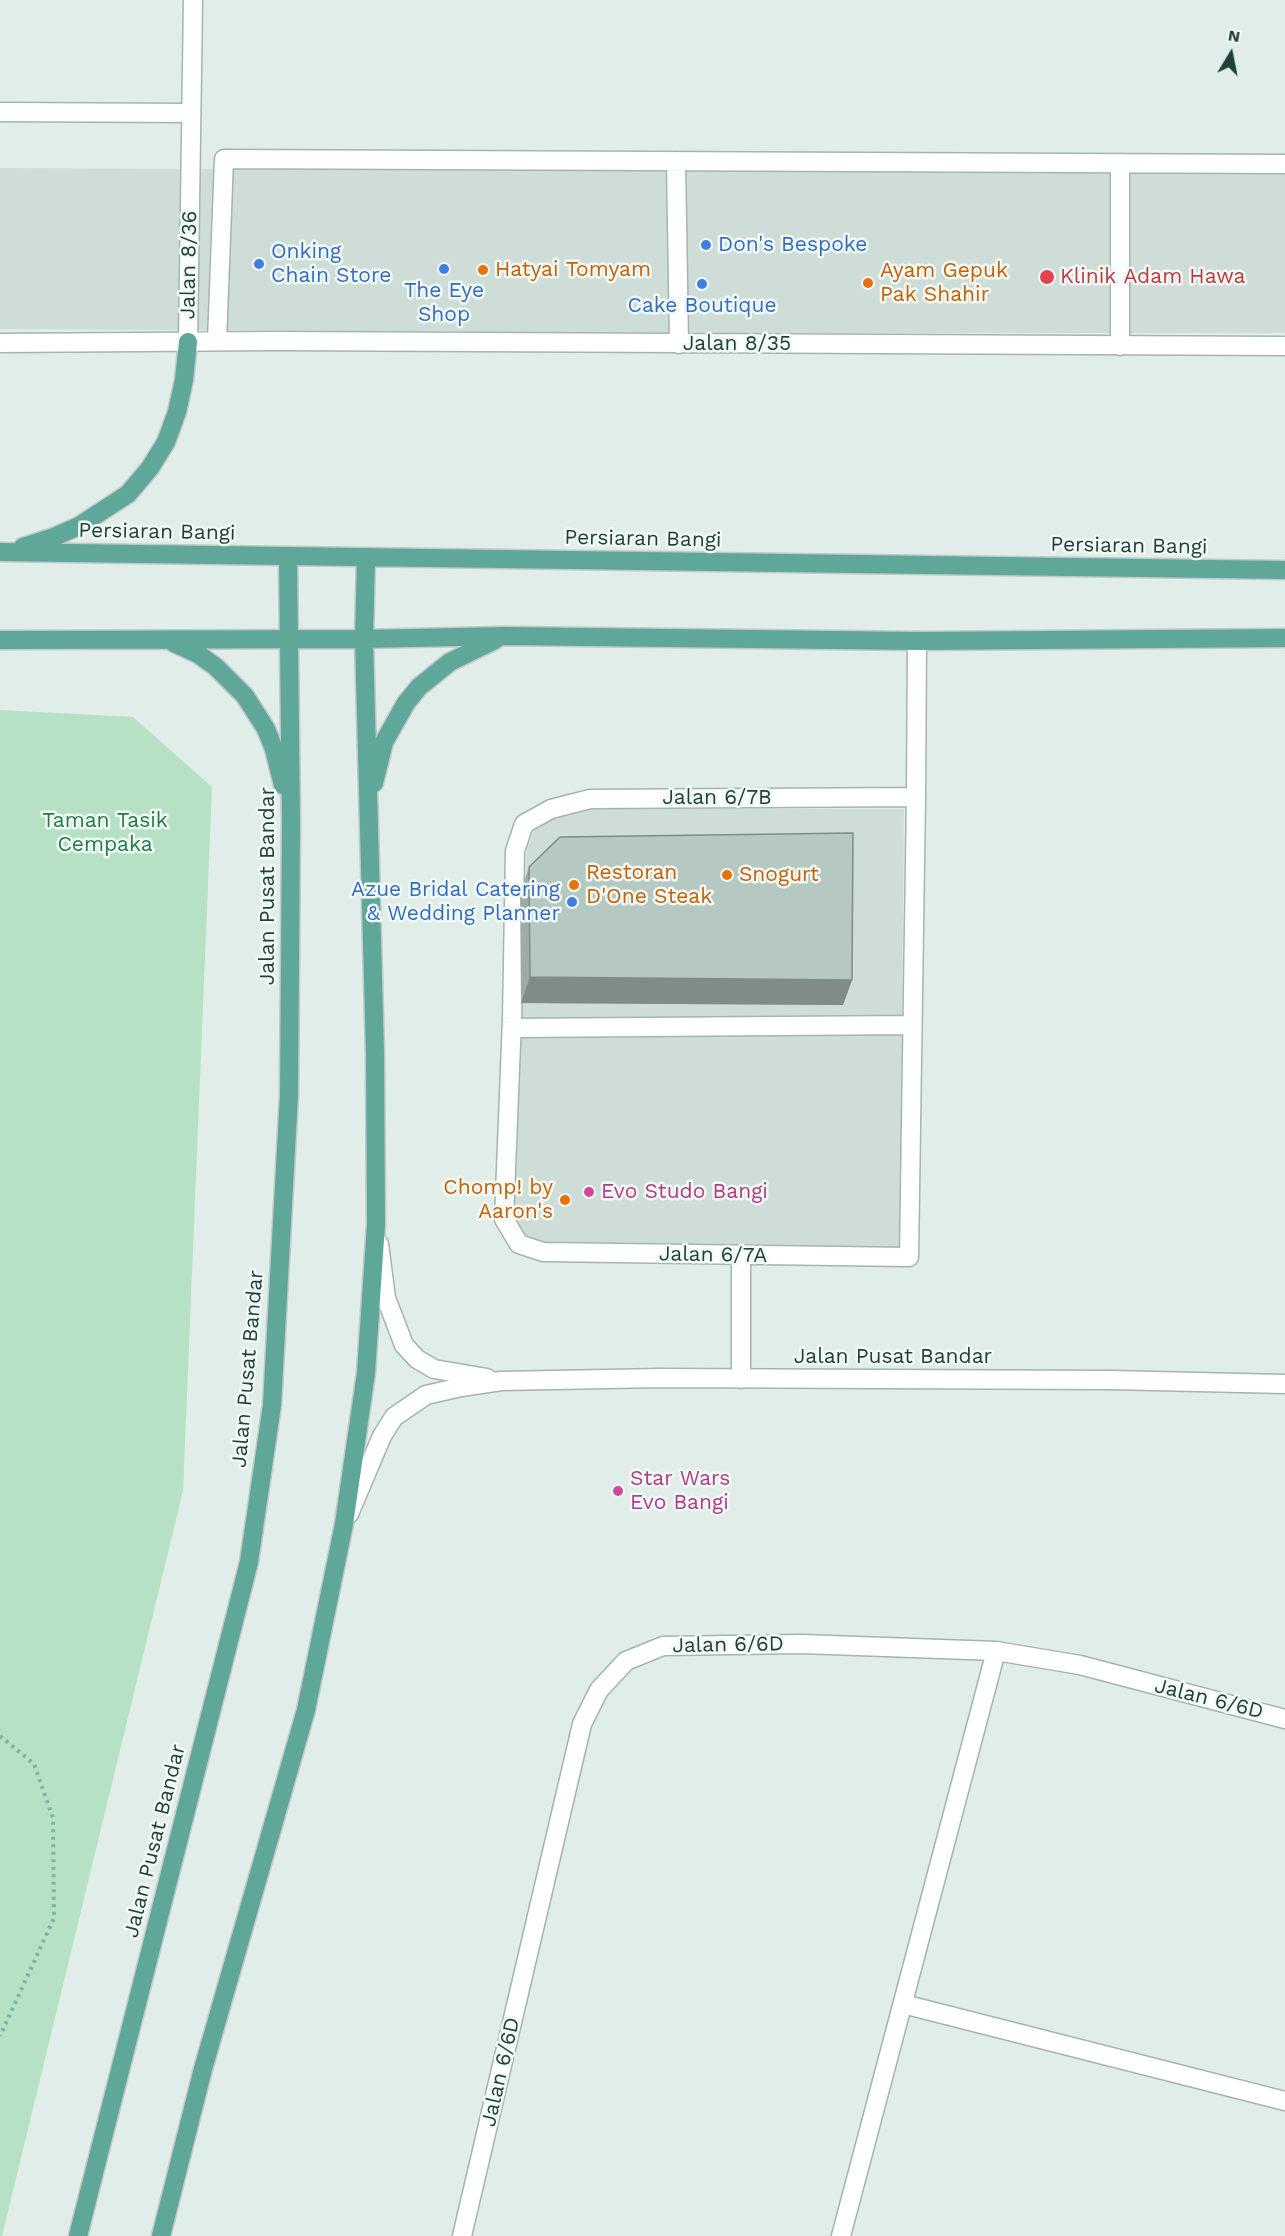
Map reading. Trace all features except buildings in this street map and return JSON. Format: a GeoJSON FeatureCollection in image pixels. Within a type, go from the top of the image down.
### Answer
{"type":"FeatureCollection","features":[{"type":"Feature","properties":{"kind":"main road"},"geometry":{"type":"LineString","coordinates":[[3,552],[54,537],[79,526],[128,494],[150,468],[166,442],[177,412],[184,380],[188,342]]}},
{"type":"Feature","properties":{"kind":"main road","name":"Persiaran Bangi"},"geometry":{"type":"LineString","coordinates":[[3,552],[1285,570]]}},
{"type":"Feature","properties":{"kind":"main road","name":"Jalan Pusat Bandar"},"geometry":{"type":"LineString","coordinates":[[78,2236],[249,1562],[272,1405],[289,1095],[291,822],[288,556]]}},
{"type":"Feature","properties":{"kind":"main road","name":"Jalan Pusat Bandar"},"geometry":{"type":"LineString","coordinates":[[161,2236],[203,2069],[306,1710],[344,1524],[366,1372],[376,1224],[375,1054],[364,639],[366,557]]}},
{"type":"Feature","properties":{"kind":"main road"},"geometry":{"type":"LineString","coordinates":[[368,821],[376,772],[384,742],[406,703],[419,687],[450,662],[505,636]]}},
{"type":"Feature","properties":{"kind":"main road"},"geometry":{"type":"LineString","coordinates":[[0,640],[364,639],[505,636],[917,641],[1285,638]]}},
{"type":"Feature","properties":{"kind":"main road"},"geometry":{"type":"LineString","coordinates":[[168,640],[198,654],[216,666],[231,680],[255,710],[274,749],[291,822]]}},
{"type":"Feature","properties":{"kind":"street","name":"Jalan 8/36"},"geometry":{"type":"LineString","coordinates":[[0,343],[188,342],[193,0]]}},
{"type":"Feature","properties":{"kind":"street"},"geometry":{"type":"LineString","coordinates":[[0,112],[191,113]]}},
{"type":"Feature","properties":{"kind":"street"},"geometry":{"type":"LineString","coordinates":[[218,341],[224,159],[1285,164]]}},
{"type":"Feature","properties":{"kind":"street"},"geometry":{"type":"LineString","coordinates":[[676,161],[679,344]]}},
{"type":"Feature","properties":{"kind":"street"},"geometry":{"type":"LineString","coordinates":[[1120,163],[1120,346]]}},
{"type":"Feature","properties":{"kind":"street","name":"Jalan 8/35"},"geometry":{"type":"LineString","coordinates":[[188,342],[1285,346]]}},
{"type":"Feature","properties":{"kind":"street"},"geometry":{"type":"LineString","coordinates":[[512,1028],[912,1025],[917,641]]}},
{"type":"Feature","properties":{"kind":"street","name":"Jalan 6/7B"},"geometry":{"type":"LineString","coordinates":[[512,1028],[515,851],[524,825],[550,809],[590,799],[916,797]]}},
{"type":"Feature","properties":{"kind":"street","name":"Jalan 6/7A"},"geometry":{"type":"LineString","coordinates":[[512,1028],[504,1219],[519,1244],[543,1252],[909,1257],[912,1025]]}},
{"type":"Feature","properties":{"kind":"street","name":"Jalan Pusat Bandar"},"geometry":{"type":"LineString","coordinates":[[376,1224],[386,1298],[404,1345],[417,1359],[434,1369],[501,1381]]}},
{"type":"Feature","properties":{"kind":"street"},"geometry":{"type":"LineString","coordinates":[[741,1256],[741,1379]]}},
{"type":"Feature","properties":{"kind":"street","name":"Jalan Pusat Bandar"},"geometry":{"type":"LineString","coordinates":[[344,1524],[372,1457],[394,1417],[426,1395],[501,1381],[660,1378],[1110,1380],[1285,1384]]}},
{"type":"Feature","properties":{"kind":"street","name":"Jalan 6/6D"},"geometry":{"type":"LineString","coordinates":[[462,2236],[582,1724],[598,1690],[626,1661],[663,1646],[802,1644],[996,1651],[1080,1665],[1285,1719]]}},
{"type":"Feature","properties":{"kind":"street"},"geometry":{"type":"LineString","coordinates":[[841,2236],[996,1651]]}},
{"type":"Feature","properties":{"kind":"street"},"geometry":{"type":"LineString","coordinates":[[903,2004],[1285,2101]]}},
{"type":"Feature","properties":{"kind":"path"},"geometry":{"type":"LineString","coordinates":[[0,1736],[34,1764],[53,1818],[54,1917],[0,2036]]}},
{"type":"Feature","properties":{"kind":"shaded area"},"geometry":{"type":"Polygon","coordinates":[[[0,168],[1285,174],[1285,333],[0,329],[0,168]]]}},
{"type":"Feature","properties":{"kind":"shaded area"},"geometry":{"type":"Polygon","coordinates":[[[591,809],[904,809],[900,1247],[547,1245],[521,1234],[513,1218],[527,850],[535,829],[553,819],[591,809]]]}},
{"type":"Feature","properties":{"kind":"green space","name":"Taman Tasik Cempaka"},"geometry":{"type":"Polygon","coordinates":[[[0,710],[133,717],[212,787],[183,1491],[2,2236],[0,2236],[0,710]]]}},
{"type":"Feature","properties":{"kind":"place","name":"Don's Bespoke"},"geometry":{"type":"Point","coordinates":[706,245]}},
{"type":"Feature","properties":{"kind":"place","name":"Onking Chain Store"},"geometry":{"type":"Point","coordinates":[259,264]}},
{"type":"Feature","properties":{"kind":"place","name":"The Eye Shop"},"geometry":{"type":"Point","coordinates":[444,269]}},
{"type":"Feature","properties":{"kind":"place","name":"Hatyai Tomyam"},"geometry":{"type":"Point","coordinates":[483,270]}},
{"type":"Feature","properties":{"kind":"place","name":"Klinik Adam Hawa"},"geometry":{"type":"Point","coordinates":[1047,277]}},
{"type":"Feature","properties":{"kind":"place","name":"Ayam Gepuk Pak Shahir"},"geometry":{"type":"Point","coordinates":[868,283]}},
{"type":"Feature","properties":{"kind":"place","name":"Cake Boutique"},"geometry":{"type":"Point","coordinates":[702,284]}},
{"type":"Feature","properties":{"kind":"place","name":"Snogurt"},"geometry":{"type":"Point","coordinates":[727,875]}},
{"type":"Feature","properties":{"kind":"place","name":"Restoran D'One Steak"},"geometry":{"type":"Point","coordinates":[574,885]}},
{"type":"Feature","properties":{"kind":"place","name":"Azue Bridal Catering & Wedding Planner"},"geometry":{"type":"Point","coordinates":[572,902]}},
{"type":"Feature","properties":{"kind":"place","name":"Evo Studo Bangi"},"geometry":{"type":"Point","coordinates":[589,1192]}},
{"type":"Feature","properties":{"kind":"place","name":"Chomp! by Aaron's"},"geometry":{"type":"Point","coordinates":[565,1200]}},
{"type":"Feature","properties":{"kind":"place","name":"Star Wars Evo Bangi"},"geometry":{"type":"Point","coordinates":[618,1491]}}]}
